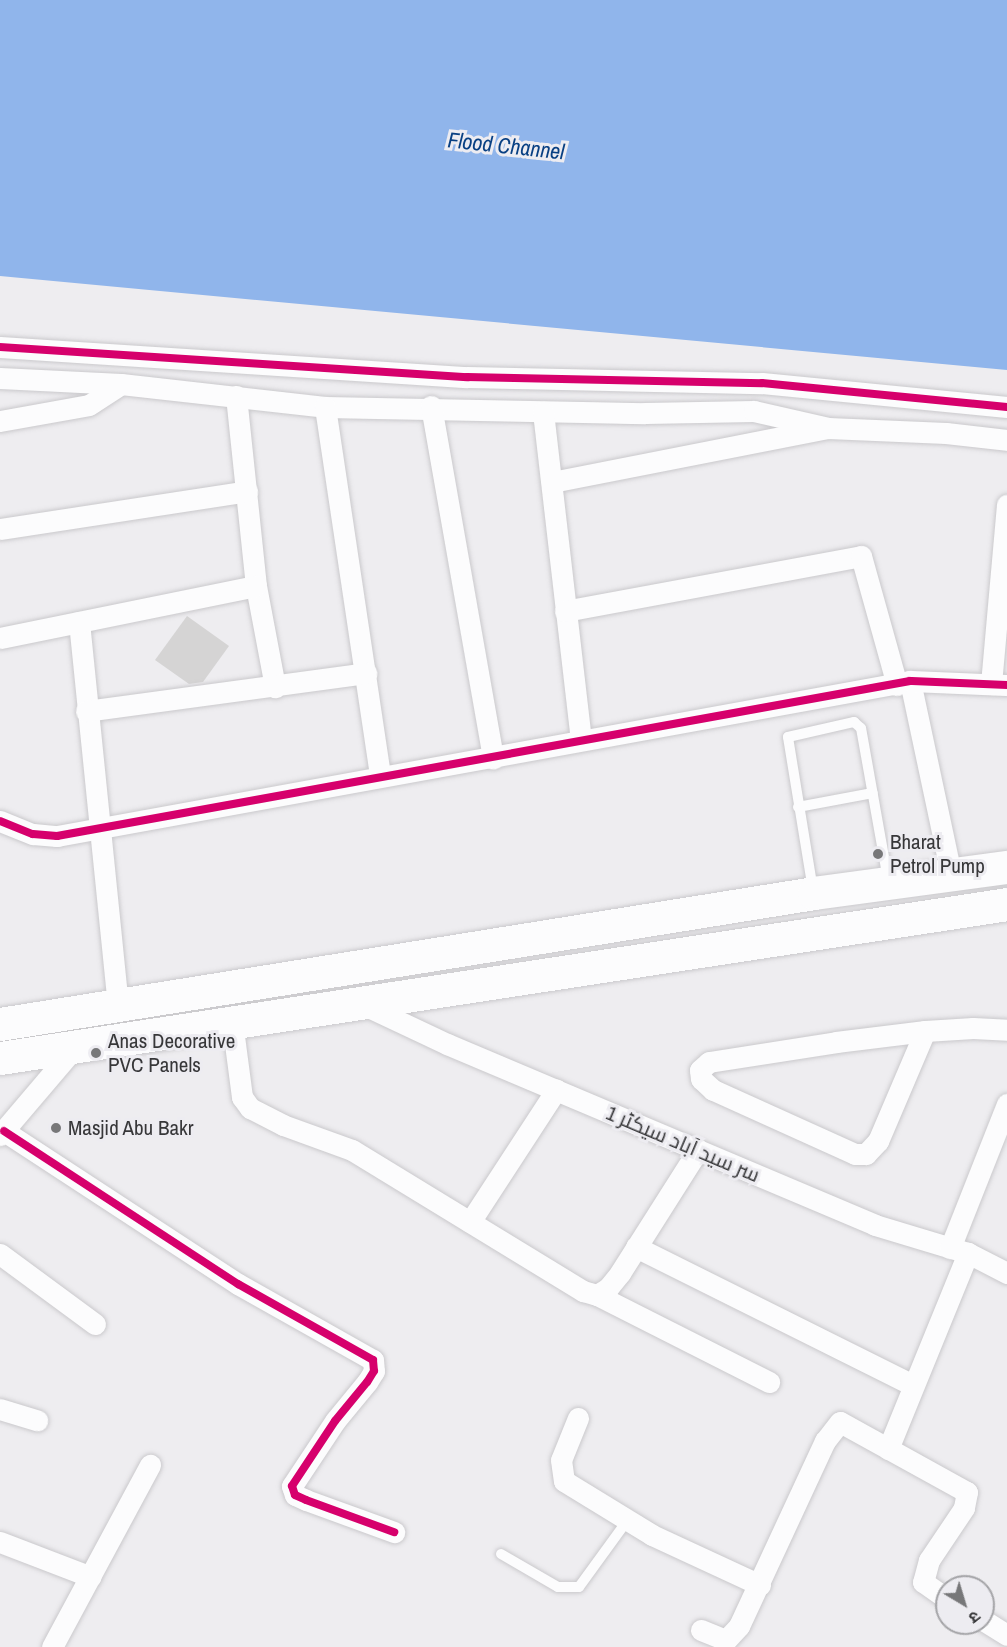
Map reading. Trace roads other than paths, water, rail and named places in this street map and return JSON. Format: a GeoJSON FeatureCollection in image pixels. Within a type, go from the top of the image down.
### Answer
{"type":"FeatureCollection","features":[{"type":"Feature","properties":{"kind":"highway"},"geometry":{"type":"LineString","coordinates":[[0,1023],[814,893],[1007,867]]}},
{"type":"Feature","properties":{"kind":"highway"},"geometry":{"type":"LineString","coordinates":[[0,1058],[1007,904]]}},
{"type":"Feature","properties":{"kind":"street"},"geometry":{"type":"LineString","coordinates":[[0,347],[467,377],[762,383],[1007,406]]}},
{"type":"Feature","properties":{"kind":"street"},"geometry":{"type":"LineString","coordinates":[[0,378],[121,384],[325,407],[431,406],[543,412],[754,411],[828,428],[946,433],[1007,441]]}},
{"type":"Feature","properties":{"kind":"street"},"geometry":{"type":"LineString","coordinates":[[0,421],[89,405],[121,384]]}},
{"type":"Feature","properties":{"kind":"street"},"geometry":{"type":"LineString","coordinates":[[236,396],[256,586],[276,687]]}},
{"type":"Feature","properties":{"kind":"street"},"geometry":{"type":"LineString","coordinates":[[431,406],[493,759]]}},
{"type":"Feature","properties":{"kind":"street"},"geometry":{"type":"LineString","coordinates":[[325,407],[380,776]]}},
{"type":"Feature","properties":{"kind":"street"},"geometry":{"type":"LineString","coordinates":[[543,412],[581,740]]}},
{"type":"Feature","properties":{"kind":"street"},"geometry":{"type":"LineString","coordinates":[[552,482],[828,428]]}},
{"type":"Feature","properties":{"kind":"street"},"geometry":{"type":"LineString","coordinates":[[0,529],[247,491]]}},
{"type":"Feature","properties":{"kind":"street"},"geometry":{"type":"LineString","coordinates":[[0,821],[33,834],[57,836],[380,776],[493,759],[581,740],[903,683],[999,685],[1007,505]]}},
{"type":"Feature","properties":{"kind":"street"},"geometry":{"type":"LineString","coordinates":[[566,611],[861,556],[903,683],[951,874]]}},
{"type":"Feature","properties":{"kind":"street"},"geometry":{"type":"LineString","coordinates":[[0,638],[256,586]]}},
{"type":"Feature","properties":{"kind":"street"},"geometry":{"type":"LineString","coordinates":[[79,622],[98,829],[118,1005]]}},
{"type":"Feature","properties":{"kind":"street"},"geometry":{"type":"LineString","coordinates":[[86,711],[366,673]]}},
{"type":"Feature","properties":{"kind":"street","name":"سر سید آباد سیکٹر 1"},"geometry":{"type":"LineString","coordinates":[[362,1004],[556,1090],[875,1225],[959,1251],[1002,1268]]}},
{"type":"Feature","properties":{"kind":"street"},"geometry":{"type":"LineString","coordinates":[[232,1021],[243,1097],[250,1108],[283,1125],[352,1150],[583,1291],[597,1295],[769,1382]]}},
{"type":"Feature","properties":{"kind":"street"},"geometry":{"type":"LineString","coordinates":[[925,1031],[878,1141],[866,1154],[855,1154],[723,1094],[701,1078],[700,1070],[709,1062],[925,1031],[1007,1030]]}},
{"type":"Feature","properties":{"kind":"street"},"geometry":{"type":"LineString","coordinates":[[75,1047],[2,1133],[238,1284],[373,1360],[374,1371],[367,1382],[335,1421],[292,1486],[295,1495],[306,1500],[394,1532]]}},
{"type":"Feature","properties":{"kind":"street"},"geometry":{"type":"LineString","coordinates":[[470,1222],[556,1090]]}},
{"type":"Feature","properties":{"kind":"street"},"geometry":{"type":"LineString","coordinates":[[888,1449],[999,1143],[1007,1104]]}},
{"type":"Feature","properties":{"kind":"street"},"geometry":{"type":"LineString","coordinates":[[597,1295],[608,1288],[698,1150]]}},
{"type":"Feature","properties":{"kind":"street"},"geometry":{"type":"LineString","coordinates":[[636,1247],[911,1384]]}},
{"type":"Feature","properties":{"kind":"street"},"geometry":{"type":"LineString","coordinates":[[0,1254],[95,1324]]}},
{"type":"Feature","properties":{"kind":"street"},"geometry":{"type":"LineString","coordinates":[[0,1409],[37,1420]]}},
{"type":"Feature","properties":{"kind":"street"},"geometry":{"type":"LineString","coordinates":[[578,1418],[561,1460],[564,1481],[627,1521],[760,1585]]}},
{"type":"Feature","properties":{"kind":"street"},"geometry":{"type":"LineString","coordinates":[[701,1630],[726,1640],[731,1637],[760,1585],[825,1441],[840,1422],[967,1492],[964,1508],[929,1560],[923,1582],[935,1590]]}},
{"type":"Feature","properties":{"kind":"street"},"geometry":{"type":"LineString","coordinates":[[52,1647],[150,1465]]}},
{"type":"Feature","properties":{"kind":"street"},"geometry":{"type":"LineString","coordinates":[[0,1542],[91,1577]]}},
{"type":"Feature","properties":{"kind":"lane"},"geometry":{"type":"LineString","coordinates":[[814,893],[798,807],[789,737],[834,726],[859,724],[889,883]]}},
{"type":"Feature","properties":{"kind":"lane"},"geometry":{"type":"LineString","coordinates":[[798,807],[873,793]]}},
{"type":"Feature","properties":{"kind":"lane"},"geometry":{"type":"LineString","coordinates":[[501,1554],[558,1587],[579,1587],[627,1521]]}},
{"type":"Feature","properties":{"kind":"water","name":"Flood Channel"},"geometry":{"type":"Polygon","coordinates":[[[0,0],[1007,0],[1007,370],[0,276],[0,0]]]}},
{"type":"Feature","properties":{"kind":"place","name":"Bharat Petrol Pump"},"geometry":{"type":"Point","coordinates":[878,854]}},
{"type":"Feature","properties":{"kind":"place","name":"Anas Decorative PVC Panels"},"geometry":{"type":"Point","coordinates":[96,1053]}},
{"type":"Feature","properties":{"kind":"place","name":"Masjid Abu Bakr"},"geometry":{"type":"Point","coordinates":[56,1128]}}]}
